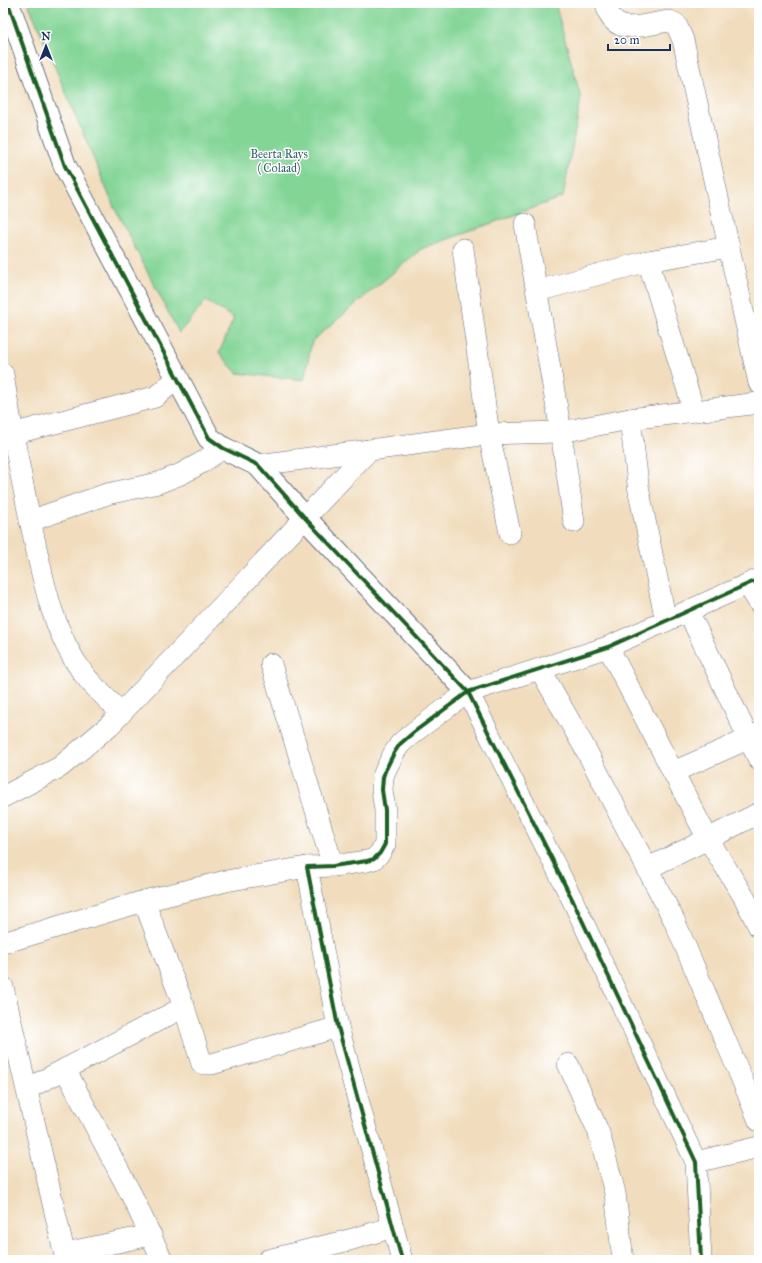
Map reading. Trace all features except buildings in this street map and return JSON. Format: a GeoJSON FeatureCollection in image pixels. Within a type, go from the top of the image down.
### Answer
{"type":"FeatureCollection","features":[{"type":"Feature","properties":{"kind":"street"},"geometry":{"type":"LineString","coordinates":[[8,3],[65,166],[210,438],[223,448],[258,465],[305,518],[468,692],[573,901],[696,1162],[702,1260]]}},
{"type":"Feature","properties":{"kind":"street"},"geometry":{"type":"LineString","coordinates":[[606,3],[613,20],[620,25],[629,27],[670,21],[676,24],[684,40],[759,383]]}},
{"type":"Feature","properties":{"kind":"street"},"geometry":{"type":"LineString","coordinates":[[526,224],[561,432],[574,522]]}},
{"type":"Feature","properties":{"kind":"street"},"geometry":{"type":"LineString","coordinates":[[537,291],[648,261],[729,247]]}},
{"type":"Feature","properties":{"kind":"street"},"geometry":{"type":"LineString","coordinates":[[463,249],[489,434],[510,533]]}},
{"type":"Feature","properties":{"kind":"street"},"geometry":{"type":"LineString","coordinates":[[648,261],[694,411]]}},
{"type":"Feature","properties":{"kind":"street"},"geometry":{"type":"LineString","coordinates":[[3,374],[12,434],[46,592],[65,643],[84,674],[121,713]]}},
{"type":"Feature","properties":{"kind":"street"},"geometry":{"type":"LineString","coordinates":[[12,434],[156,397],[178,378]]}},
{"type":"Feature","properties":{"kind":"street"},"geometry":{"type":"LineString","coordinates":[[258,465],[489,434],[561,432],[630,419],[759,403]]}},
{"type":"Feature","properties":{"kind":"street"},"geometry":{"type":"LineString","coordinates":[[630,419],[639,492],[666,621]]}},
{"type":"Feature","properties":{"kind":"street"},"geometry":{"type":"LineString","coordinates":[[30,521],[107,494],[158,483],[201,464],[223,448]]}},
{"type":"Feature","properties":{"kind":"street"},"geometry":{"type":"LineString","coordinates":[[3,797],[60,767],[97,736],[121,713],[369,450]]}},
{"type":"Feature","properties":{"kind":"street"},"geometry":{"type":"LineString","coordinates":[[3,943],[144,901],[226,881],[307,867],[333,866],[368,861],[380,853],[385,844],[385,810],[382,790],[383,778],[394,753],[400,744],[414,732],[468,692],[608,647],[753,581],[759,603]]}},
{"type":"Feature","properties":{"kind":"street"},"geometry":{"type":"LineString","coordinates":[[688,611],[754,736],[759,760]]}},
{"type":"Feature","properties":{"kind":"street"},"geometry":{"type":"LineString","coordinates":[[608,647],[708,839],[744,897],[759,928]]}},
{"type":"Feature","properties":{"kind":"street"},"geometry":{"type":"LineString","coordinates":[[271,664],[333,866]]}},
{"type":"Feature","properties":{"kind":"street"},"geometry":{"type":"LineString","coordinates":[[540,669],[586,750],[674,920],[759,1121]]}},
{"type":"Feature","properties":{"kind":"street"},"geometry":{"type":"LineString","coordinates":[[673,772],[754,736]]}},
{"type":"Feature","properties":{"kind":"street"},"geometry":{"type":"LineString","coordinates":[[648,868],[759,813]]}},
{"type":"Feature","properties":{"kind":"street"},"geometry":{"type":"LineString","coordinates":[[307,867],[338,1028],[402,1260]]}},
{"type":"Feature","properties":{"kind":"street"},"geometry":{"type":"LineString","coordinates":[[144,901],[184,1007],[202,1064],[212,1064],[338,1028]]}},
{"type":"Feature","properties":{"kind":"street"},"geometry":{"type":"LineString","coordinates":[[3,990],[10,1053],[26,1089],[66,1256],[151,1235]]}},
{"type":"Feature","properties":{"kind":"street"},"geometry":{"type":"LineString","coordinates":[[26,1089],[184,1007]]}},
{"type":"Feature","properties":{"kind":"street"},"geometry":{"type":"LineString","coordinates":[[568,1064],[599,1133],[615,1193],[623,1260]]}},
{"type":"Feature","properties":{"kind":"street"},"geometry":{"type":"LineString","coordinates":[[65,1069],[132,1196],[162,1260]]}},
{"type":"Feature","properties":{"kind":"street"},"geometry":{"type":"LineString","coordinates":[[696,1162],[759,1147]]}},
{"type":"Feature","properties":{"kind":"street"},"geometry":{"type":"LineString","coordinates":[[268,1260],[353,1239],[393,1227]]}},
{"type":"Feature","properties":{"kind":"green space","name":"Beerta Rays ( Colaad)"},"geometry":{"type":"Polygon","coordinates":[[[28,3],[555,3],[581,98],[563,197],[421,249],[312,341],[304,380],[237,373],[219,353],[234,318],[206,301],[179,333],[114,207],[28,3]]]}},
{"type":"Feature","properties":{"kind":"cycle path"},"geometry":{"type":"LineString","coordinates":[[8,3],[65,166],[209,438],[223,448],[258,465],[305,518],[468,692],[573,901],[696,1162],[701,1260]]}},
{"type":"Feature","properties":{"kind":"cycle path"},"geometry":{"type":"LineString","coordinates":[[402,1260],[338,1027],[307,867],[333,866],[367,861],[374,859],[380,853],[385,844],[385,810],[382,790],[383,777],[394,753],[400,744],[414,732],[468,692],[608,647],[759,579]]}}]}
